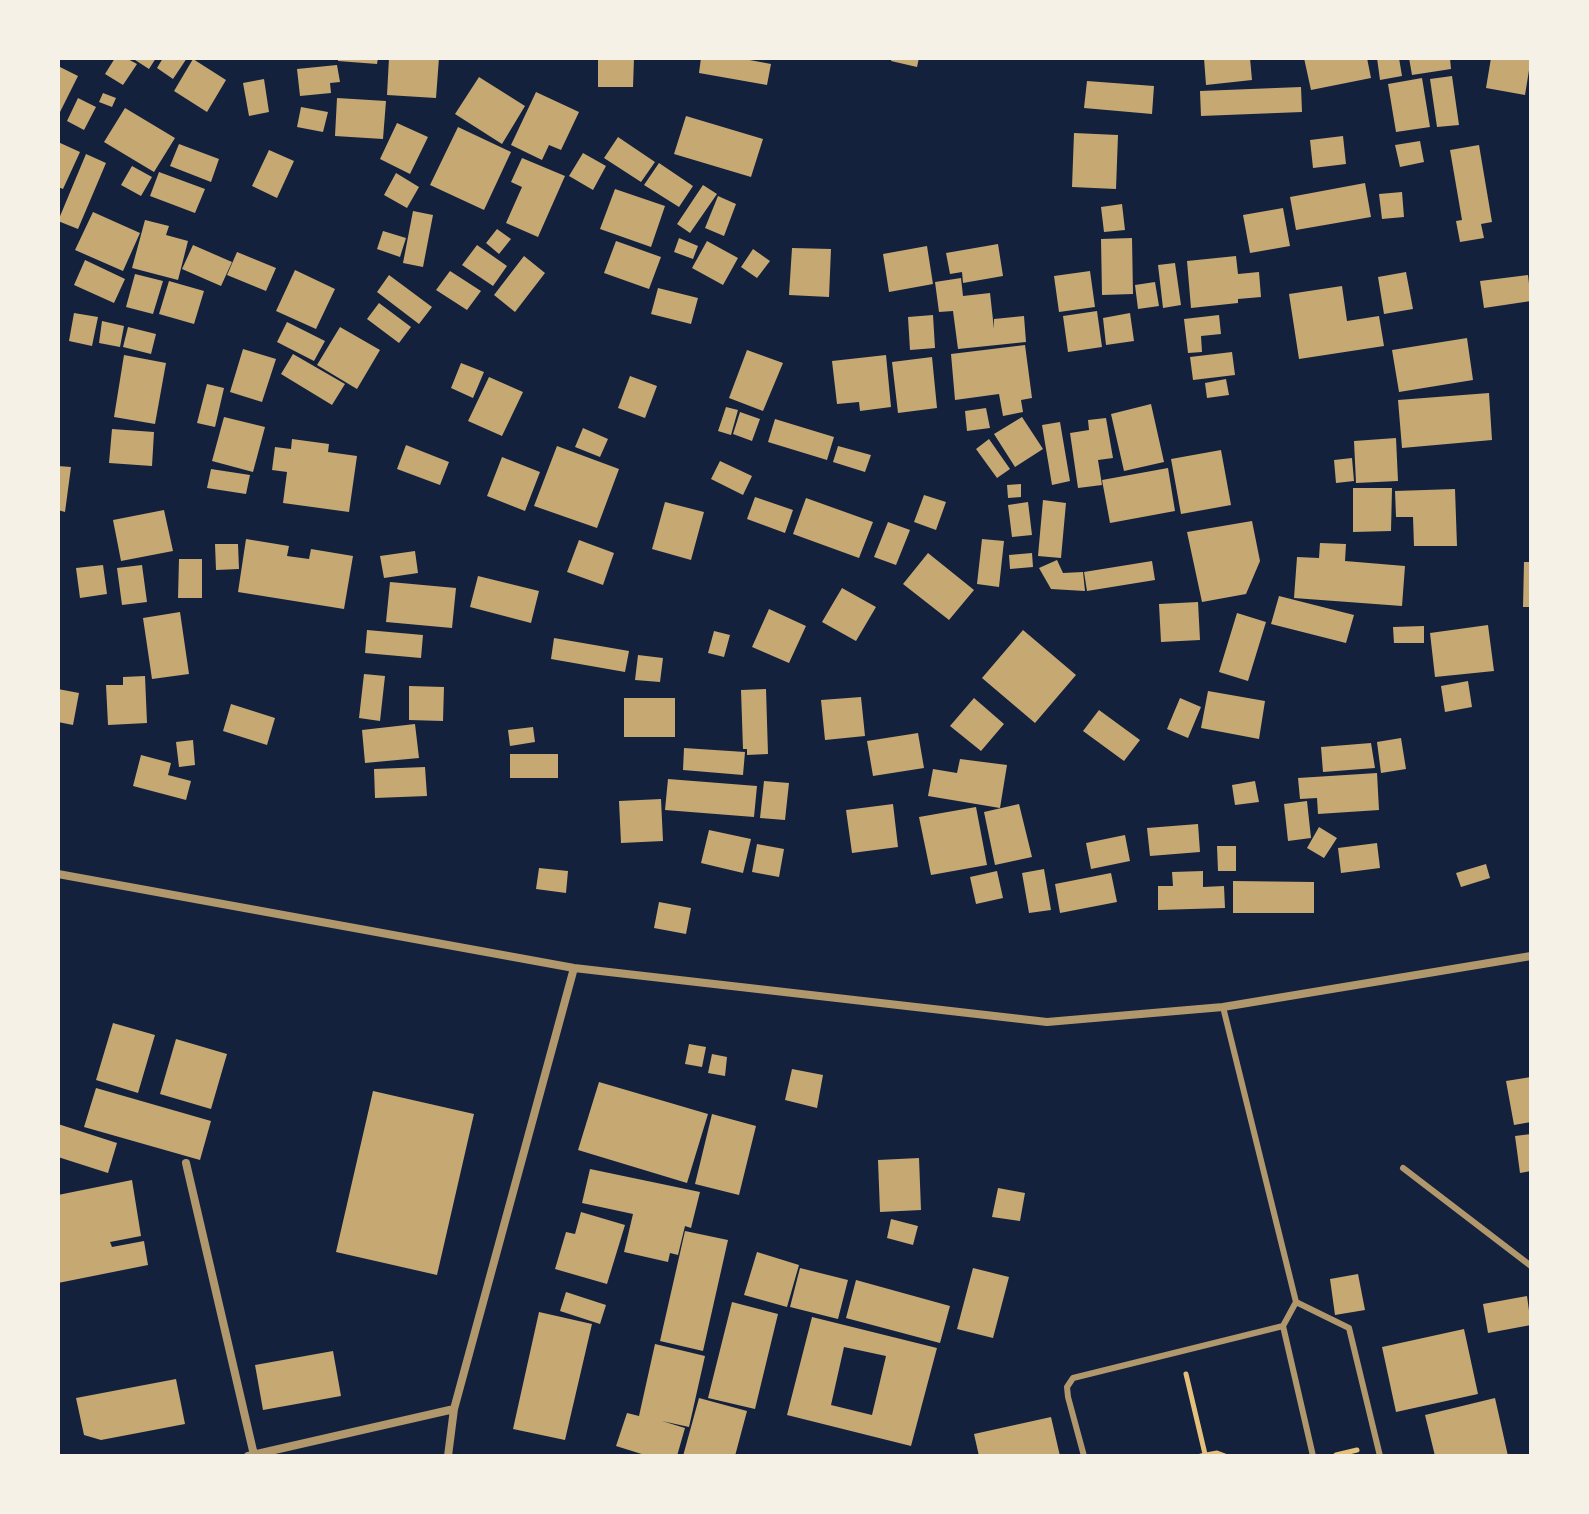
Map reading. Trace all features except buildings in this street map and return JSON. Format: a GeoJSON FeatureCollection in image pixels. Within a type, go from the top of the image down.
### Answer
{"type":"FeatureCollection","features":[{"type":"Feature","properties":{"kind":"street"},"geometry":{"type":"LineString","coordinates":[[58,874],[574,968],[1047,1022],[1223,1007],[1531,956]]}},
{"type":"Feature","properties":{"kind":"street"},"geometry":{"type":"LineString","coordinates":[[448,1456],[454,1409],[574,968]]}},
{"type":"Feature","properties":{"kind":"street"},"geometry":{"type":"LineString","coordinates":[[186,1163],[251,1455],[454,1409]]}},
{"type":"Feature","properties":{"kind":"lane"},"geometry":{"type":"LineString","coordinates":[[1223,1007],[1296,1302],[1283,1326],[1313,1456]]}},
{"type":"Feature","properties":{"kind":"lane"},"geometry":{"type":"LineString","coordinates":[[1403,1168],[1531,1266]]}},
{"type":"Feature","properties":{"kind":"lane"},"geometry":{"type":"LineString","coordinates":[[1296,1302],[1349,1328],[1380,1456]]}},
{"type":"Feature","properties":{"kind":"lane"},"geometry":{"type":"LineString","coordinates":[[1084,1456],[1068,1397],[1067,1387],[1073,1378],[1283,1326]]}},
{"type":"Feature","properties":{"kind":"path"},"geometry":{"type":"LineString","coordinates":[[1180,1350],[1203,1455],[1225,1456]]}}]}
